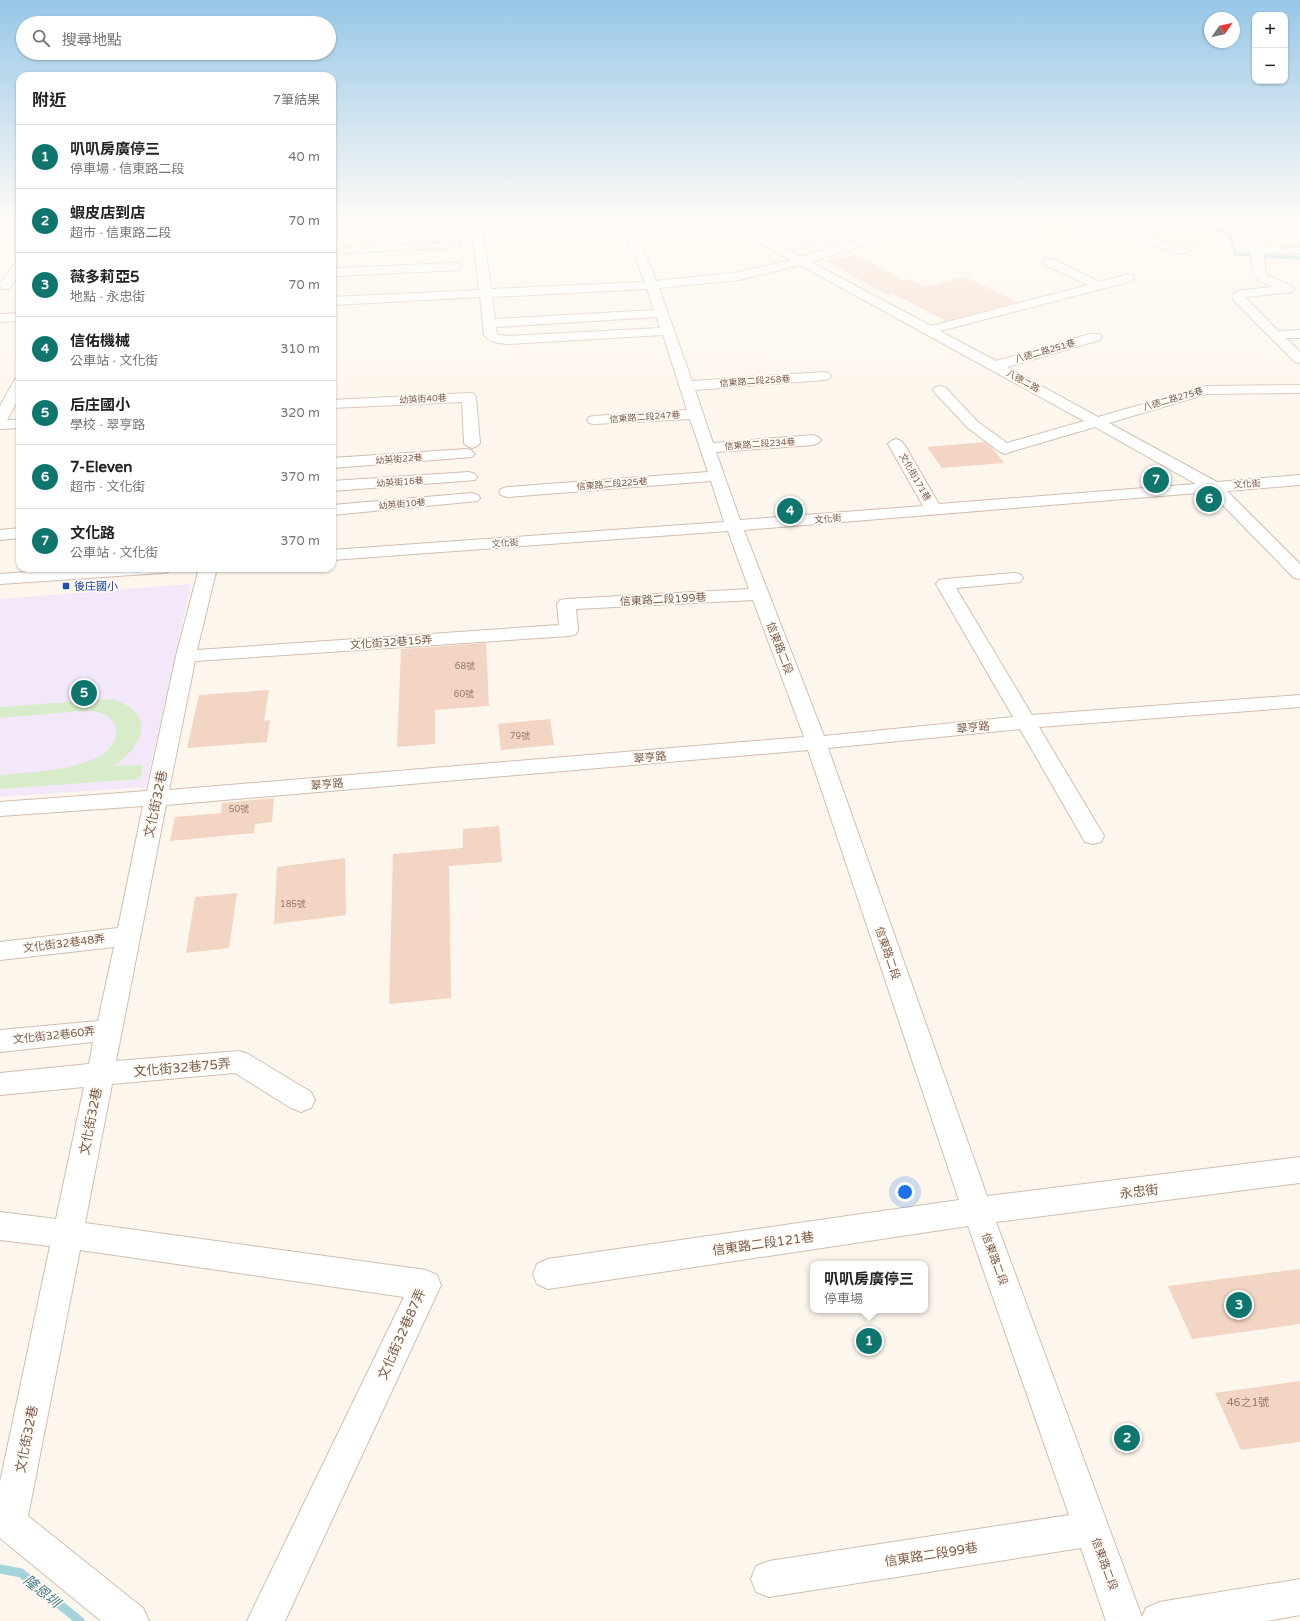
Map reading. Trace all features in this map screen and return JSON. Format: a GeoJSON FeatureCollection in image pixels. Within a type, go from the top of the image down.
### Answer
{"type":"FeatureCollection","features":[{"type":"Feature","properties":{"kind":"street"},"geometry":{"type":"LineString","coordinates":[[336,301],[454,295]]}},
{"type":"Feature","properties":{"kind":"street"},"geometry":{"type":"LineString","coordinates":[[486,295],[491,335],[497,339],[508,340],[665,322]]}},
{"type":"Feature","properties":{"kind":"street","name":"信東路二段"},"geometry":{"type":"LineString","coordinates":[[655,295],[734,526],[816,743],[977,1211],[1125,1621]]}},
{"type":"Feature","properties":{"kind":"street","name":"八德二路"},"geometry":{"type":"LineString","coordinates":[[865,295],[1214,487],[1300,574]]}},
{"type":"Feature","properties":{"kind":"street"},"geometry":{"type":"LineString","coordinates":[[930,330],[1067,295]]}},
{"type":"Feature","properties":{"kind":"street"},"geometry":{"type":"LineString","coordinates":[[1241,295],[1238,296],[1240,301],[1300,359]]}},
{"type":"Feature","properties":{"kind":"street"},"geometry":{"type":"LineString","coordinates":[[0,318],[16,317]]}},
{"type":"Feature","properties":{"kind":"street"},"geometry":{"type":"LineString","coordinates":[[490,323],[665,322]]}},
{"type":"Feature","properties":{"kind":"street"},"geometry":{"type":"LineString","coordinates":[[1275,335],[1300,334]]}},
{"type":"Feature","properties":{"kind":"street","name":"八德二路251巷"},"geometry":{"type":"LineString","coordinates":[[995,366],[1095,337]]}},
{"type":"Feature","properties":{"kind":"street","name":"信東路二段258巷"},"geometry":{"type":"LineString","coordinates":[[686,386],[824,376]]}},
{"type":"Feature","properties":{"kind":"street","name":"八德二路275巷"},"geometry":{"type":"LineString","coordinates":[[940,390],[973,425],[1005,449],[1096,421],[1206,390],[1300,389]]}},
{"type":"Feature","properties":{"kind":"street"},"geometry":{"type":"LineString","coordinates":[[0,420],[16,390]]}},
{"type":"Feature","properties":{"kind":"street","name":"幼英街40巷"},"geometry":{"type":"LineString","coordinates":[[336,404],[469,397],[470,449]]}},
{"type":"Feature","properties":{"kind":"street","name":"信東路二段247巷"},"geometry":{"type":"LineString","coordinates":[[594,420],[696,414]]}},
{"type":"Feature","properties":{"kind":"street"},"geometry":{"type":"LineString","coordinates":[[0,425],[16,424]]}},
{"type":"Feature","properties":{"kind":"street","name":"信東路二段234巷"},"geometry":{"type":"LineString","coordinates":[[708,448],[813,440]]}},
{"type":"Feature","properties":{"kind":"street","name":"文化街171巷"},"geometry":{"type":"LineString","coordinates":[[896,444],[934,510]]}},
{"type":"Feature","properties":{"kind":"street","name":"幼英街22巷"},"geometry":{"type":"LineString","coordinates":[[336,463],[470,449]]}},
{"type":"Feature","properties":{"kind":"street","name":"信東路二段225巷"},"geometry":{"type":"LineString","coordinates":[[508,492],[717,476]]}},
{"type":"Feature","properties":{"kind":"street","name":"幼英街16巷"},"geometry":{"type":"LineString","coordinates":[[336,486],[469,477]]}},
{"type":"Feature","properties":{"kind":"street","name":"文化街"},"geometry":{"type":"LineString","coordinates":[[336,555],[734,526],[1300,480]]}},
{"type":"Feature","properties":{"kind":"street","name":"幼英街10巷"},"geometry":{"type":"LineString","coordinates":[[336,510],[472,498]]}},
{"type":"Feature","properties":{"kind":"street"},"geometry":{"type":"LineString","coordinates":[[0,534],[16,533]]}},
{"type":"Feature","properties":{"kind":"street"},"geometry":{"type":"LineString","coordinates":[[0,579],[103,572]]}},
{"type":"Feature","properties":{"kind":"street","name":"文化街32巷"},"geometry":{"type":"LineString","coordinates":[[130,1621],[4,1522],[68,1234],[186,656],[207,572]]}},
{"type":"Feature","properties":{"kind":"street"},"geometry":{"type":"LineString","coordinates":[[1014,578],[945,584],[1093,836]]}},
{"type":"Feature","properties":{"kind":"street","name":"信東路二段199巷"},"geometry":{"type":"LineString","coordinates":[[566,604],[759,594]]}},
{"type":"Feature","properties":{"kind":"street","name":"文化街32巷15弄"},"geometry":{"type":"LineString","coordinates":[[186,656],[569,630],[566,604]]}},
{"type":"Feature","properties":{"kind":"street","name":"翠亨路"},"geometry":{"type":"LineString","coordinates":[[0,809],[156,798],[816,743],[1026,722],[1300,701]]}},
{"type":"Feature","properties":{"kind":"street","name":"文化街32巷48弄"},"geometry":{"type":"LineString","coordinates":[[0,951],[128,936]]}},
{"type":"Feature","properties":{"kind":"street","name":"文化街32巷60弄"},"geometry":{"type":"LineString","coordinates":[[0,1041],[109,1030]]}},
{"type":"Feature","properties":{"kind":"street","name":"文化街32巷75弄"},"geometry":{"type":"LineString","coordinates":[[0,1084],[239,1062],[301,1100]]}},
{"type":"Feature","properties":{"kind":"street","name":"永忠街"},"geometry":{"type":"LineString","coordinates":[[977,1211],[1300,1170]]}},
{"type":"Feature","properties":{"kind":"street","name":"信東路二段121巷"},"geometry":{"type":"LineString","coordinates":[[548,1274],[977,1211]]}},
{"type":"Feature","properties":{"kind":"street"},"geometry":{"type":"LineString","coordinates":[[0,1226],[68,1234]]}},
{"type":"Feature","properties":{"kind":"street","name":"文化街32巷87弄"},"geometry":{"type":"LineString","coordinates":[[68,1234],[426,1285],[266,1621]]}},
{"type":"Feature","properties":{"kind":"street","name":"信東路二段99巷"},"geometry":{"type":"LineString","coordinates":[[769,1579],[1092,1529]]}},
{"type":"Feature","properties":{"kind":"street"},"geometry":{"type":"LineString","coordinates":[[1159,1621],[1300,1598]]}},
{"type":"Feature","properties":{"kind":"shaded area"},"geometry":{"type":"Polygon","coordinates":[[[191,584],[146,787],[0,797],[0,599],[191,584]]]}},
{"type":"Feature","properties":{"kind":"green space"},"geometry":{"type":"Polygon","coordinates":[[[112,699],[130,708],[140,720],[141,727],[140,735],[130,752],[113,766],[143,765],[140,779],[0,789],[0,775],[69,767],[103,754],[113,744],[116,727],[109,717],[96,712],[80,711],[0,718],[0,707],[112,699]]]}},
{"type":"Feature","properties":{"kind":"building"},"geometry":{"type":"Polygon","coordinates":[[[895,295],[1002,295],[1017,302],[946,321],[895,295]]]}},
{"type":"Feature","properties":{"kind":"building"},"geometry":{"type":"Polygon","coordinates":[[[985,442],[993,449],[1004,463],[942,468],[927,447],[985,442]]]}},
{"type":"Feature","properties":{"kind":"building"},"geometry":{"type":"Polygon","coordinates":[[[486,643],[489,706],[435,710],[435,744],[397,747],[401,649],[486,643]]]}},
{"type":"Feature","properties":{"kind":"building"},"geometry":{"type":"Polygon","coordinates":[[[269,690],[264,721],[270,720],[267,742],[187,748],[199,695],[269,690]]]}},
{"type":"Feature","properties":{"kind":"building"},"geometry":{"type":"Polygon","coordinates":[[[550,719],[554,745],[501,750],[498,724],[550,719]]]}},
{"type":"Feature","properties":{"kind":"building"},"geometry":{"type":"Polygon","coordinates":[[[274,798],[272,822],[255,824],[254,833],[170,841],[175,817],[221,813],[222,803],[274,798]]]}},
{"type":"Feature","properties":{"kind":"building"},"geometry":{"type":"Polygon","coordinates":[[[499,826],[502,862],[449,866],[451,998],[389,1004],[393,854],[463,848],[463,829],[499,826]]]}},
{"type":"Feature","properties":{"kind":"building"},"geometry":{"type":"Polygon","coordinates":[[[345,858],[346,915],[274,924],[277,867],[345,858]]]}},
{"type":"Feature","properties":{"kind":"building"},"geometry":{"type":"Polygon","coordinates":[[[237,893],[229,948],[186,953],[195,897],[237,893]]]}},
{"type":"Feature","properties":{"kind":"building"},"geometry":{"type":"Polygon","coordinates":[[[1300,1269],[1300,1324],[1192,1339],[1168,1286],[1300,1269]]]}},
{"type":"Feature","properties":{"kind":"building"},"geometry":{"type":"Polygon","coordinates":[[[1300,1381],[1300,1442],[1241,1450],[1215,1393],[1300,1381]]]}},
{"type":"Feature","properties":{"kind":"waterway","name":"隆恩圳"},"geometry":{"type":"LineString","coordinates":[[0,1569],[21,1573],[80,1621]]}},
{"type":"Feature","properties":{"kind":"place","name":"文化路"},"geometry":{"type":"Point","coordinates":[1156,480]}},
{"type":"Feature","properties":{"kind":"place","name":"7-Eleven"},"geometry":{"type":"Point","coordinates":[1209,499]}},
{"type":"Feature","properties":{"kind":"place","name":"信佑機械"},"geometry":{"type":"Point","coordinates":[790,511]}},
{"type":"Feature","properties":{"kind":"place","name":"後庄國小"},"geometry":{"type":"Point","coordinates":[66,586]}},
{"type":"Feature","properties":{"kind":"place","name":"后庄國小"},"geometry":{"type":"Point","coordinates":[84,693]}},
{"type":"Feature","properties":{"kind":"place","name":"薇多莉亞5"},"geometry":{"type":"Point","coordinates":[1239,1305]}},
{"type":"Feature","properties":{"kind":"place","name":"叭叭房廣停三"},"geometry":{"type":"Point","coordinates":[869,1341]}},
{"type":"Feature","properties":{"kind":"place","name":"蝦皮店到店"},"geometry":{"type":"Point","coordinates":[1127,1438]}}]}
